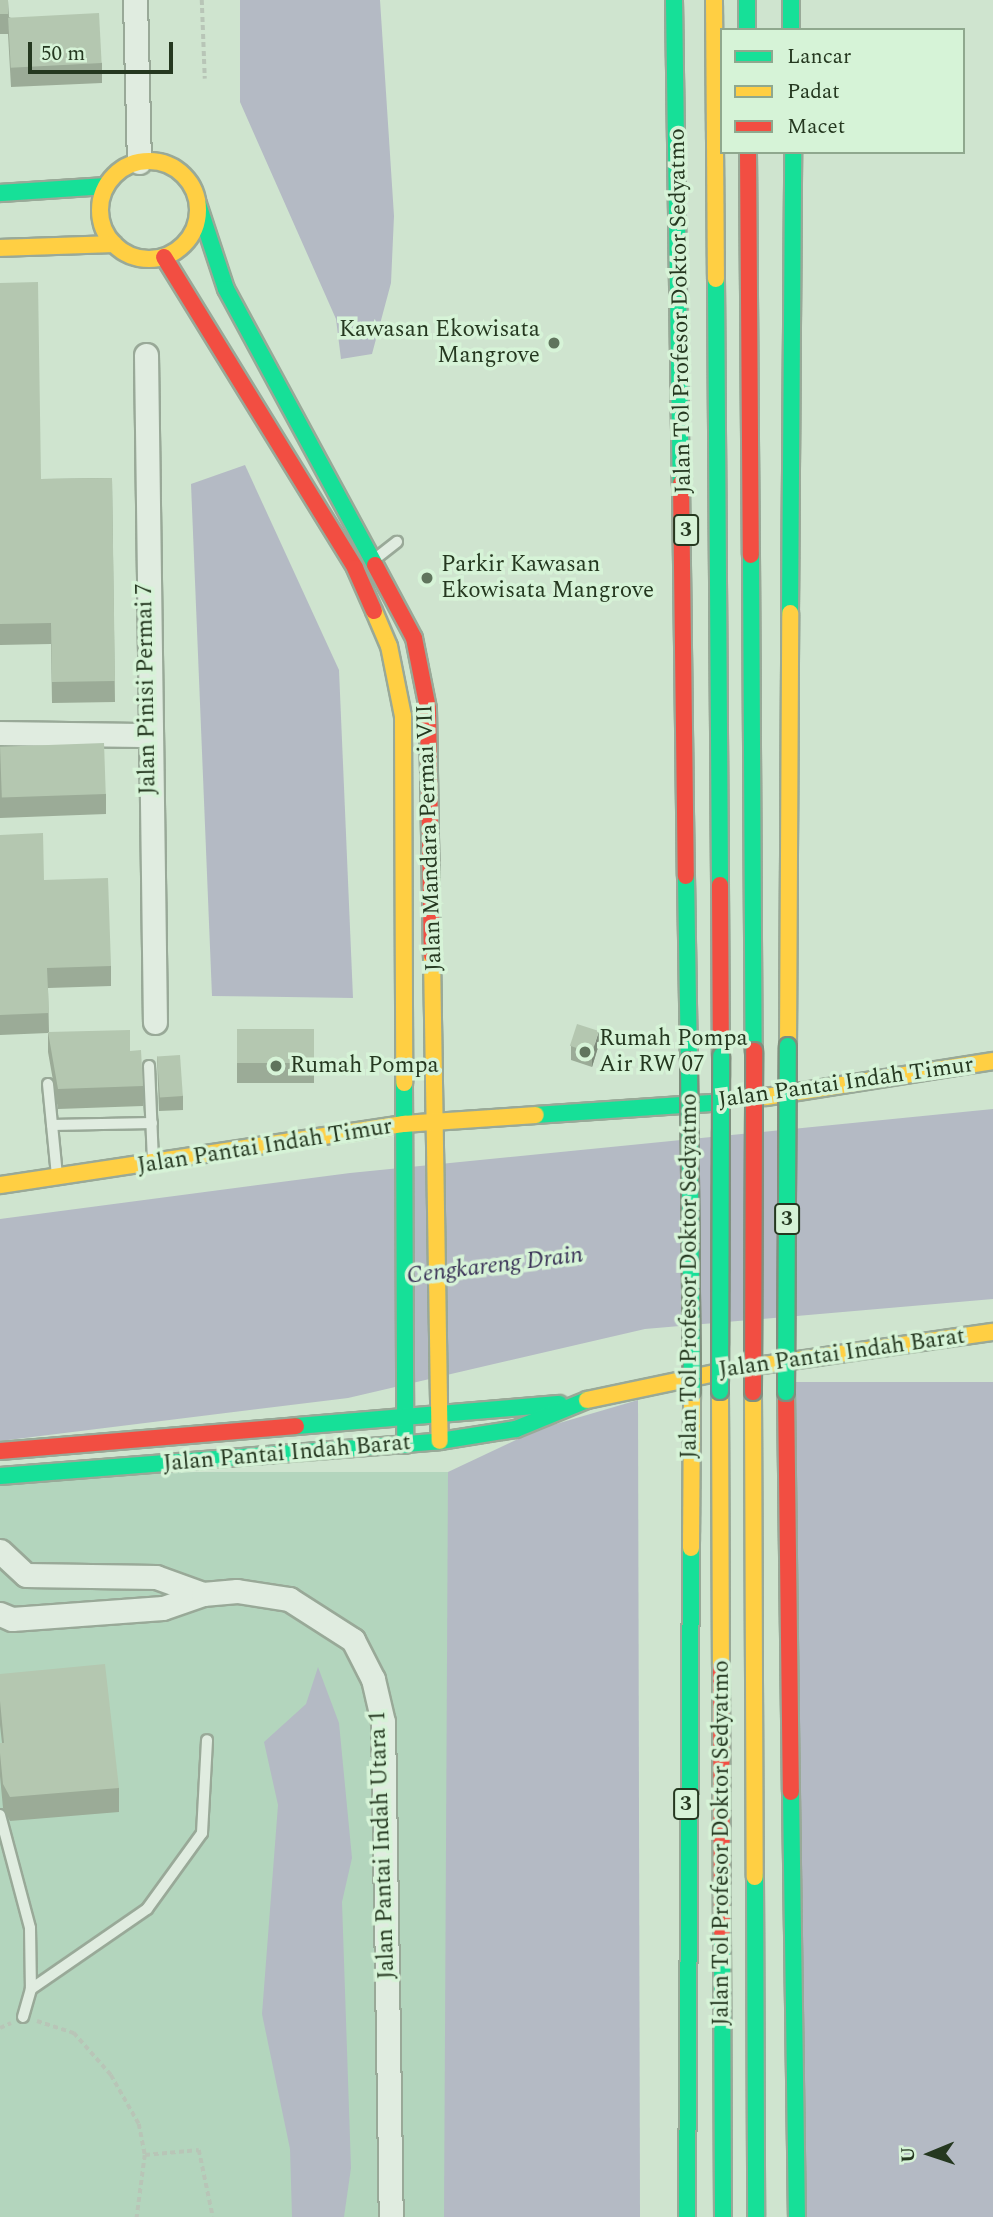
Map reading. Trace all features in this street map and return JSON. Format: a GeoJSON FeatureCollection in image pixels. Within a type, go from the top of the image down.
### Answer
{"type":"FeatureCollection","features":[{"type":"Feature","properties":{"kind":"main road","name":"Jalan Tol Profesor Doktor Sedyatmo"},"geometry":{"type":"LineString","coordinates":[[674,0],[692,1391],[687,2217]]}},
{"type":"Feature","properties":{"kind":"main road","name":"Jalan Tol Profesor Doktor Sedyatmo"},"geometry":{"type":"LineString","coordinates":[[714,0],[721,1056],[723,2217]]}},
{"type":"Feature","properties":{"kind":"main road"},"geometry":{"type":"LineString","coordinates":[[747,0],[747,28]]}},
{"type":"Feature","properties":{"kind":"main road"},"geometry":{"type":"LineString","coordinates":[[791,0],[791,28]]}},
{"type":"Feature","properties":{"kind":"main road","name":"Jalan Tol Profesor Doktor Sedyatmo"},"geometry":{"type":"LineString","coordinates":[[748,154],[757,2217]]}},
{"type":"Feature","properties":{"kind":"main road","name":"3"},"geometry":{"type":"LineString","coordinates":[[793,154],[786,1392],[797,2217]]}},
{"type":"Feature","properties":{"kind":"main road"},"geometry":{"type":"LineString","coordinates":[[0,193],[106,186],[139,162],[173,167],[185,176],[198,204],[186,242],[164,257],[130,255],[114,244],[100,216],[106,186]]}},
{"type":"Feature","properties":{"kind":"main road","name":"Jalan Mandara Permai VII"},"geometry":{"type":"LineString","coordinates":[[198,204],[226,289],[375,559],[414,638],[428,709],[440,1441]]}},
{"type":"Feature","properties":{"kind":"main road"},"geometry":{"type":"LineString","coordinates":[[0,248],[114,244]]}},
{"type":"Feature","properties":{"kind":"main road","name":"Jalan Mandara Permai VII"},"geometry":{"type":"LineString","coordinates":[[164,257],[355,568],[389,646],[404,716],[402,1415],[405,1445]]}},
{"type":"Feature","properties":{"kind":"main road","name":"Jalan Pantai Indah Timur"},"geometry":{"type":"LineString","coordinates":[[0,1185],[153,1166],[404,1124],[784,1095],[993,1061]]}},
{"type":"Feature","properties":{"kind":"main road","name":"Jalan Pantai Indah Timur"},"geometry":{"type":"LineString","coordinates":[[436,1080],[463,1097],[531,1116]]}},
{"type":"Feature","properties":{"kind":"main road","name":"Jalan Pantai Indah Barat"},"geometry":{"type":"LineString","coordinates":[[0,1476],[440,1441],[516,1429],[568,1404],[642,1384],[993,1332]]}},
{"type":"Feature","properties":{"kind":"main road","name":"Jalan Pantai Indah Barat"},"geometry":{"type":"LineString","coordinates":[[0,1451],[438,1412],[568,1404]]}},
{"type":"Feature","properties":{"kind":"street"},"geometry":{"type":"LineString","coordinates":[[135,0],[139,162]]}},
{"type":"Feature","properties":{"kind":"street","name":"Jalan Pinisi Permai 7"},"geometry":{"type":"LineString","coordinates":[[146,355],[147,735],[155,1022]]}},
{"type":"Feature","properties":{"kind":"street"},"geometry":{"type":"LineString","coordinates":[[0,733],[147,735]]}},
{"type":"Feature","properties":{"kind":"street","name":"Jalan Pantai Indah Utara 1"},"geometry":{"type":"LineString","coordinates":[[0,1551],[26,1575],[156,1577],[203,1594],[289,1599],[353,1640],[373,1679],[383,1722],[391,2217]]}},
{"type":"Feature","properties":{"kind":"street","name":"Jalan Pantai Indah Utara 1"},"geometry":{"type":"LineString","coordinates":[[0,1614],[12,1619],[163,1608],[203,1594]]}},
{"type":"Feature","properties":{"kind":"lane"},"geometry":{"type":"LineString","coordinates":[[375,559],[397,542]]}},
{"type":"Feature","properties":{"kind":"lane"},"geometry":{"type":"LineString","coordinates":[[149,1066],[153,1166]]}},
{"type":"Feature","properties":{"kind":"lane"},"geometry":{"type":"LineString","coordinates":[[48,1084],[57,1178]]}},
{"type":"Feature","properties":{"kind":"lane"},"geometry":{"type":"LineString","coordinates":[[52,1125],[152,1123]]}},
{"type":"Feature","properties":{"kind":"lane"},"geometry":{"type":"LineString","coordinates":[[31,1989],[147,1909],[202,1833],[206,1740]]}},
{"type":"Feature","properties":{"kind":"lane"},"geometry":{"type":"LineString","coordinates":[[0,1815],[30,1928],[31,1989],[23,2017]]}},
{"type":"Feature","properties":{"kind":"path"},"geometry":{"type":"LineString","coordinates":[[202,0],[205,79]]}},
{"type":"Feature","properties":{"kind":"path"},"geometry":{"type":"LineString","coordinates":[[0,2028],[23,2017],[74,2033],[102,2064],[139,2124],[145,2155],[137,2217]]}},
{"type":"Feature","properties":{"kind":"path"},"geometry":{"type":"LineString","coordinates":[[145,2155],[199,2150],[213,2217]]}},
{"type":"Feature","properties":{"kind":"green space"},"geometry":{"type":"Polygon","coordinates":[[[0,1472],[448,1472],[448,2217],[0,2217],[0,1472]]]}},
{"type":"Feature","properties":{"kind":"water"},"geometry":{"type":"Polygon","coordinates":[[[240,0],[380,0],[394,216],[391,283],[372,354],[341,359],[336,319],[240,102],[240,0]]]}},
{"type":"Feature","properties":{"kind":"water"},"geometry":{"type":"Polygon","coordinates":[[[245,465],[339,670],[353,998],[212,996],[191,484],[245,465]]]}},
{"type":"Feature","properties":{"kind":"water","name":"Cengkareng Drain"},"geometry":{"type":"Polygon","coordinates":[[[993,1109],[993,1299],[645,1329],[348,1398],[0,1441],[0,1219],[350,1173],[993,1109]]]}},
{"type":"Feature","properties":{"kind":"water"},"geometry":{"type":"Polygon","coordinates":[[[796,1382],[993,1382],[993,2217],[796,2217],[796,1382]]]}},
{"type":"Feature","properties":{"kind":"water"},"geometry":{"type":"Polygon","coordinates":[[[638,1400],[640,2217],[444,2217],[448,1472],[539,1429],[638,1400]]]}},
{"type":"Feature","properties":{"kind":"water"},"geometry":{"type":"Polygon","coordinates":[[[318,1667],[339,1723],[352,1858],[342,1902],[351,2168],[344,2217],[292,2217],[290,2149],[262,2014],[278,1805],[264,1742],[306,1704],[318,1667]]]}},
{"type":"Feature","properties":{"kind":"building"},"geometry":{"type":"Polygon","coordinates":[[[0,0],[8,0],[8,14],[0,14],[0,0]]]}},
{"type":"Feature","properties":{"kind":"building"},"geometry":{"type":"Polygon","coordinates":[[[99,13],[102,63],[11,68],[8,18],[99,13]]]}},
{"type":"Feature","properties":{"kind":"building"},"geometry":{"type":"Polygon","coordinates":[[[38,282],[41,479],[112,478],[115,681],[52,682],[51,623],[0,624],[0,283],[38,282]]]}},
{"type":"Feature","properties":{"kind":"building"},"geometry":{"type":"Polygon","coordinates":[[[104,743],[106,794],[2,798],[0,747],[104,743]]]}},
{"type":"Feature","properties":{"kind":"building"},"geometry":{"type":"Polygon","coordinates":[[[43,833],[44,880],[108,878],[111,966],[47,968],[49,1013],[0,1015],[0,835],[43,833]]]}},
{"type":"Feature","properties":{"kind":"building"},"geometry":{"type":"Polygon","coordinates":[[[577,1024],[599,1031],[592,1053],[570,1046],[577,1024]]]}},
{"type":"Feature","properties":{"kind":"building"},"geometry":{"type":"Polygon","coordinates":[[[237,1029],[314,1029],[314,1063],[237,1063],[237,1029]]]}},
{"type":"Feature","properties":{"kind":"building"},"geometry":{"type":"Polygon","coordinates":[[[130,1030],[130,1051],[141,1050],[143,1086],[58,1089],[48,1032],[130,1030]]]}},
{"type":"Feature","properties":{"kind":"building"},"geometry":{"type":"Polygon","coordinates":[[[180,1055],[183,1096],[160,1098],[157,1057],[180,1055]]]}},
{"type":"Feature","properties":{"kind":"building"},"geometry":{"type":"Polygon","coordinates":[[[105,1664],[119,1788],[10,1797],[3,1784],[0,1753],[0,1743],[4,1743],[0,1674],[105,1664]]]}},
{"type":"Feature","properties":{"kind":"traffic: fast"},"geometry":{"type":"LineString","coordinates":[[674,0],[681,483]]}},
{"type":"Feature","properties":{"kind":"traffic: fast"},"geometry":{"type":"LineString","coordinates":[[747,0],[747,28]]}},
{"type":"Feature","properties":{"kind":"traffic: fast"},"geometry":{"type":"LineString","coordinates":[[791,0],[791,28]]}},
{"type":"Feature","properties":{"kind":"traffic: fast"},"geometry":{"type":"LineString","coordinates":[[790,613],[793,154]]}},
{"type":"Feature","properties":{"kind":"traffic: fast"},"geometry":{"type":"LineString","coordinates":[[0,193],[106,186]]}},
{"type":"Feature","properties":{"kind":"traffic: fast"},"geometry":{"type":"LineString","coordinates":[[198,204],[226,289],[375,565]]}},
{"type":"Feature","properties":{"kind":"traffic: fast"},"geometry":{"type":"LineString","coordinates":[[716,279],[720,885]]}},
{"type":"Feature","properties":{"kind":"traffic: fast"},"geometry":{"type":"LineString","coordinates":[[751,555],[754,1051]]}},
{"type":"Feature","properties":{"kind":"traffic: fast"},"geometry":{"type":"LineString","coordinates":[[686,876],[689,1061]]}},
{"type":"Feature","properties":{"kind":"traffic: fast"},"geometry":{"type":"LineString","coordinates":[[786,1392],[788,1046]]}},
{"type":"Feature","properties":{"kind":"traffic: fast"},"geometry":{"type":"LineString","coordinates":[[720,1391],[721,1056]]}},
{"type":"Feature","properties":{"kind":"traffic: fast"},"geometry":{"type":"LineString","coordinates":[[689,1061],[692,1391]]}},
{"type":"Feature","properties":{"kind":"traffic: fast"},"geometry":{"type":"LineString","coordinates":[[404,1083],[405,1445]]}},
{"type":"Feature","properties":{"kind":"traffic: fast"},"geometry":{"type":"LineString","coordinates":[[536,1115],[711,1103]]}},
{"type":"Feature","properties":{"kind":"traffic: fast"},"geometry":{"type":"LineString","coordinates":[[0,1476],[440,1441],[516,1429],[587,1400]]}},
{"type":"Feature","properties":{"kind":"traffic: fast"},"geometry":{"type":"LineString","coordinates":[[296,1426],[559,1404]]}},
{"type":"Feature","properties":{"kind":"traffic: fast"},"geometry":{"type":"LineString","coordinates":[[687,2217],[691,1548]]}},
{"type":"Feature","properties":{"kind":"traffic: fast"},"geometry":{"type":"LineString","coordinates":[[791,1792],[797,2217]]}},
{"type":"Feature","properties":{"kind":"traffic: fast"},"geometry":{"type":"LineString","coordinates":[[755,1877],[756,2217]]}},
{"type":"Feature","properties":{"kind":"traffic: fast"},"geometry":{"type":"LineString","coordinates":[[722,1932],[723,2217]]}},
{"type":"Feature","properties":{"kind":"traffic: slow"},"geometry":{"type":"LineString","coordinates":[[714,0],[716,279]]}},
{"type":"Feature","properties":{"kind":"traffic: slow"},"geometry":{"type":"LineString","coordinates":[[149,161],[176,169],[190,183],[198,210],[190,237],[176,251],[149,259],[122,251],[108,237],[100,210],[108,183],[122,169],[149,161]]}},
{"type":"Feature","properties":{"kind":"traffic: slow"},"geometry":{"type":"LineString","coordinates":[[0,248],[114,244]]}},
{"type":"Feature","properties":{"kind":"traffic: slow"},"geometry":{"type":"LineString","coordinates":[[374,611],[389,646],[403,716],[404,1083]]}},
{"type":"Feature","properties":{"kind":"traffic: slow"},"geometry":{"type":"LineString","coordinates":[[788,1046],[790,613]]}},
{"type":"Feature","properties":{"kind":"traffic: slow"},"geometry":{"type":"LineString","coordinates":[[432,955],[440,1441]]}},
{"type":"Feature","properties":{"kind":"traffic: slow"},"geometry":{"type":"LineString","coordinates":[[766,1097],[993,1061]]}},
{"type":"Feature","properties":{"kind":"traffic: slow"},"geometry":{"type":"LineString","coordinates":[[0,1185],[404,1124],[536,1115]]}},
{"type":"Feature","properties":{"kind":"traffic: slow"},"geometry":{"type":"LineString","coordinates":[[763,1365],[993,1332]]}},
{"type":"Feature","properties":{"kind":"traffic: slow"},"geometry":{"type":"LineString","coordinates":[[587,1400],[715,1373]]}},
{"type":"Feature","properties":{"kind":"traffic: slow"},"geometry":{"type":"LineString","coordinates":[[691,1548],[692,1391]]}},
{"type":"Feature","properties":{"kind":"traffic: slow"},"geometry":{"type":"LineString","coordinates":[[720,1391],[721,1667]]}},
{"type":"Feature","properties":{"kind":"traffic: slow"},"geometry":{"type":"LineString","coordinates":[[753,1392],[755,1877]]}},
{"type":"Feature","properties":{"kind":"traffic: jam"},"geometry":{"type":"LineString","coordinates":[[748,154],[751,555]]}},
{"type":"Feature","properties":{"kind":"traffic: jam"},"geometry":{"type":"LineString","coordinates":[[164,257],[355,568],[374,611]]}},
{"type":"Feature","properties":{"kind":"traffic: jam"},"geometry":{"type":"LineString","coordinates":[[681,483],[686,876]]}},
{"type":"Feature","properties":{"kind":"traffic: jam"},"geometry":{"type":"LineString","coordinates":[[375,565],[414,638],[428,709],[432,955]]}},
{"type":"Feature","properties":{"kind":"traffic: jam"},"geometry":{"type":"LineString","coordinates":[[720,885],[721,1056]]}},
{"type":"Feature","properties":{"kind":"traffic: jam"},"geometry":{"type":"LineString","coordinates":[[753,1392],[754,1051]]}},
{"type":"Feature","properties":{"kind":"traffic: jam"},"geometry":{"type":"LineString","coordinates":[[786,1392],[791,1792]]}},
{"type":"Feature","properties":{"kind":"traffic: jam"},"geometry":{"type":"LineString","coordinates":[[0,1451],[296,1426]]}},
{"type":"Feature","properties":{"kind":"traffic: jam"},"geometry":{"type":"LineString","coordinates":[[721,1667],[722,1932]]}},
{"type":"Feature","properties":{"kind":"place","name":"Kawasan Ekowisata Mangrove"},"geometry":{"type":"Point","coordinates":[554,343]}},
{"type":"Feature","properties":{"kind":"place","name":"Parkir Kawasan Ekowisata Mangrove"},"geometry":{"type":"Point","coordinates":[427,578]}},
{"type":"Feature","properties":{"kind":"place","name":"Rumah Pompa Air RW 07"},"geometry":{"type":"Point","coordinates":[585,1052]}},
{"type":"Feature","properties":{"kind":"place","name":"Rumah Pompa"},"geometry":{"type":"Point","coordinates":[276,1066]}}]}
